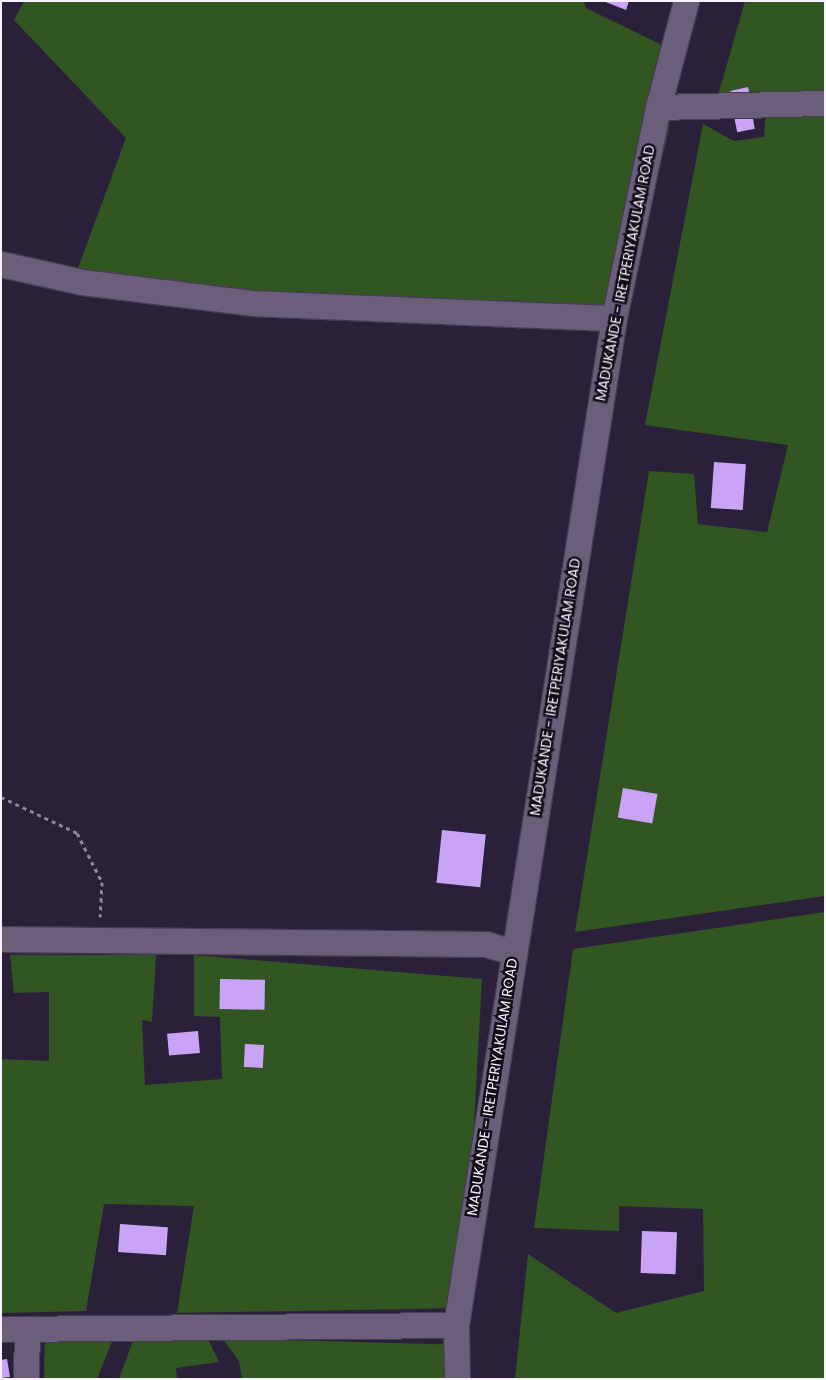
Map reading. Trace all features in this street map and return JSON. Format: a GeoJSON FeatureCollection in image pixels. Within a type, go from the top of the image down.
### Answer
{"type":"FeatureCollection","features":[{"type":"Feature","properties":{"kind":"street","name":"MADUKANDE - IRETPERIYAKULAM ROAD"},"geometry":{"type":"LineString","coordinates":[[457,1379],[456,1324],[614,318],[658,106],[686,1]]}},
{"type":"Feature","properties":{"kind":"street"},"geometry":{"type":"LineString","coordinates":[[658,106],[825,103]]}},
{"type":"Feature","properties":{"kind":"street"},"geometry":{"type":"LineString","coordinates":[[1,264],[82,282],[252,303],[614,318]]}},
{"type":"Feature","properties":{"kind":"street"},"geometry":{"type":"LineString","coordinates":[[1,939],[97,937],[486,944],[513,952]]}},
{"type":"Feature","properties":{"kind":"street"},"geometry":{"type":"LineString","coordinates":[[1,1330],[456,1324]]}},
{"type":"Feature","properties":{"kind":"street"},"geometry":{"type":"LineString","coordinates":[[26,1329],[26,1379]]}},
{"type":"Feature","properties":{"kind":"path"},"geometry":{"type":"LineString","coordinates":[[1,797],[77,833],[102,882],[97,937]]}},
{"type":"Feature","properties":{"kind":"green space"},"geometry":{"type":"Polygon","coordinates":[[[24,1],[584,1],[586,8],[674,51],[669,129],[626,311],[223,290],[78,268],[126,138],[14,20],[24,1]]]}},
{"type":"Feature","properties":{"kind":"green space"},"geometry":{"type":"Polygon","coordinates":[[[745,1],[825,1],[825,100],[787,101],[751,91],[717,99],[745,1]]]}},
{"type":"Feature","properties":{"kind":"green space"},"geometry":{"type":"Polygon","coordinates":[[[825,107],[825,896],[575,932],[649,471],[694,474],[698,524],[767,532],[788,445],[645,425],[703,124],[734,141],[764,137],[766,113],[825,107]]]}},
{"type":"Feature","properties":{"kind":"green space"},"geometry":{"type":"Polygon","coordinates":[[[825,912],[825,1379],[515,1379],[528,1254],[616,1313],[704,1291],[703,1209],[619,1206],[619,1231],[534,1228],[573,949],[825,912]]]}},
{"type":"Feature","properties":{"kind":"green space"},"geometry":{"type":"Polygon","coordinates":[[[10,955],[156,955],[152,1022],[142,1020],[145,1085],[222,1079],[220,1017],[194,1016],[194,955],[482,979],[464,1308],[177,1313],[194,1206],[104,1204],[86,1311],[1,1313],[1,1059],[49,1061],[49,992],[14,993],[10,955]]]}},
{"type":"Feature","properties":{"kind":"green space"},"geometry":{"type":"Polygon","coordinates":[[[45,1337],[113,1339],[97,1379],[44,1379],[45,1337]]]}},
{"type":"Feature","properties":{"kind":"green space"},"geometry":{"type":"Polygon","coordinates":[[[134,1338],[208,1339],[219,1362],[176,1368],[177,1379],[119,1379],[134,1338]]]}},
{"type":"Feature","properties":{"kind":"green space"},"geometry":{"type":"Polygon","coordinates":[[[222,1338],[465,1345],[464,1379],[242,1379],[239,1361],[222,1338]]]}},
{"type":"Feature","properties":{"kind":"building"},"geometry":{"type":"Polygon","coordinates":[[[603,1],[629,1],[626,10],[603,1]]]}},
{"type":"Feature","properties":{"kind":"building"},"geometry":{"type":"Polygon","coordinates":[[[748,87],[750,96],[732,100],[730,91],[748,87]]]}},
{"type":"Feature","properties":{"kind":"building"},"geometry":{"type":"Polygon","coordinates":[[[752,114],[755,129],[737,132],[734,117],[752,114]]]}},
{"type":"Feature","properties":{"kind":"building"},"geometry":{"type":"Polygon","coordinates":[[[714,462],[746,464],[743,510],[711,508],[714,462]]]}},
{"type":"Feature","properties":{"kind":"building"},"geometry":{"type":"Polygon","coordinates":[[[623,788],[657,794],[652,824],[618,818],[623,788]]]}},
{"type":"Feature","properties":{"kind":"building"},"geometry":{"type":"Polygon","coordinates":[[[442,830],[486,835],[480,887],[436,883],[442,830]]]}},
{"type":"Feature","properties":{"kind":"building"},"geometry":{"type":"Polygon","coordinates":[[[220,979],[265,980],[264,1010],[219,1009],[220,979]]]}},
{"type":"Feature","properties":{"kind":"building"},"geometry":{"type":"Polygon","coordinates":[[[198,1031],[200,1053],[169,1056],[167,1034],[198,1031]]]}},
{"type":"Feature","properties":{"kind":"building"},"geometry":{"type":"Polygon","coordinates":[[[245,1044],[264,1045],[263,1068],[244,1067],[245,1044]]]}},
{"type":"Feature","properties":{"kind":"building"},"geometry":{"type":"Polygon","coordinates":[[[120,1224],[168,1227],[166,1255],[118,1252],[120,1224]]]}},
{"type":"Feature","properties":{"kind":"building"},"geometry":{"type":"Polygon","coordinates":[[[642,1231],[677,1232],[676,1274],[641,1273],[642,1231]]]}},
{"type":"Feature","properties":{"kind":"building"},"geometry":{"type":"Polygon","coordinates":[[[7,1359],[10,1377],[1,1378],[1,1360],[7,1359]]]}}]}
